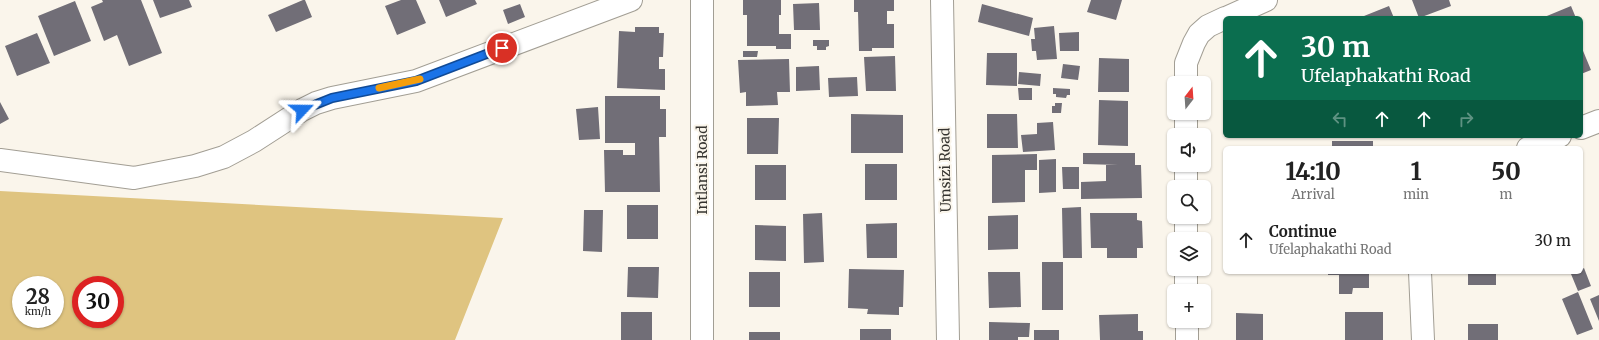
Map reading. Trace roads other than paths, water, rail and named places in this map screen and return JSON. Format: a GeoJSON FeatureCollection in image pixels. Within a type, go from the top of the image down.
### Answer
{"type":"FeatureCollection","features":[{"type":"Feature","properties":{"kind":"street"},"geometry":{"type":"LineString","coordinates":[[0,160],[134,178],[195,166],[224,157],[254,141],[302,110],[316,104],[332,98],[416,81],[631,0]]}},
{"type":"Feature","properties":{"kind":"street","name":"Intlansi Road"},"geometry":{"type":"LineString","coordinates":[[702,0],[702,340]]}},
{"type":"Feature","properties":{"kind":"street","name":"Umsizi Road"},"geometry":{"type":"LineString","coordinates":[[942,0],[948,340]]}},
{"type":"Feature","properties":{"kind":"street"},"geometry":{"type":"LineString","coordinates":[[1230,16],[1266,0]]}},
{"type":"Feature","properties":{"kind":"street"},"geometry":{"type":"LineString","coordinates":[[1186,76],[1186,63],[1197,38],[1208,26],[1223,19]]}},
{"type":"Feature","properties":{"kind":"street"},"geometry":{"type":"LineString","coordinates":[[1583,127],[1599,121]]}},
{"type":"Feature","properties":{"kind":"street"},"geometry":{"type":"LineString","coordinates":[[1533,146],[1555,138]]}},
{"type":"Feature","properties":{"kind":"street"},"geometry":{"type":"LineString","coordinates":[[1420,274],[1423,340]]}},
{"type":"Feature","properties":{"kind":"street"},"geometry":{"type":"LineString","coordinates":[[1186,328],[1187,340]]}}]}
